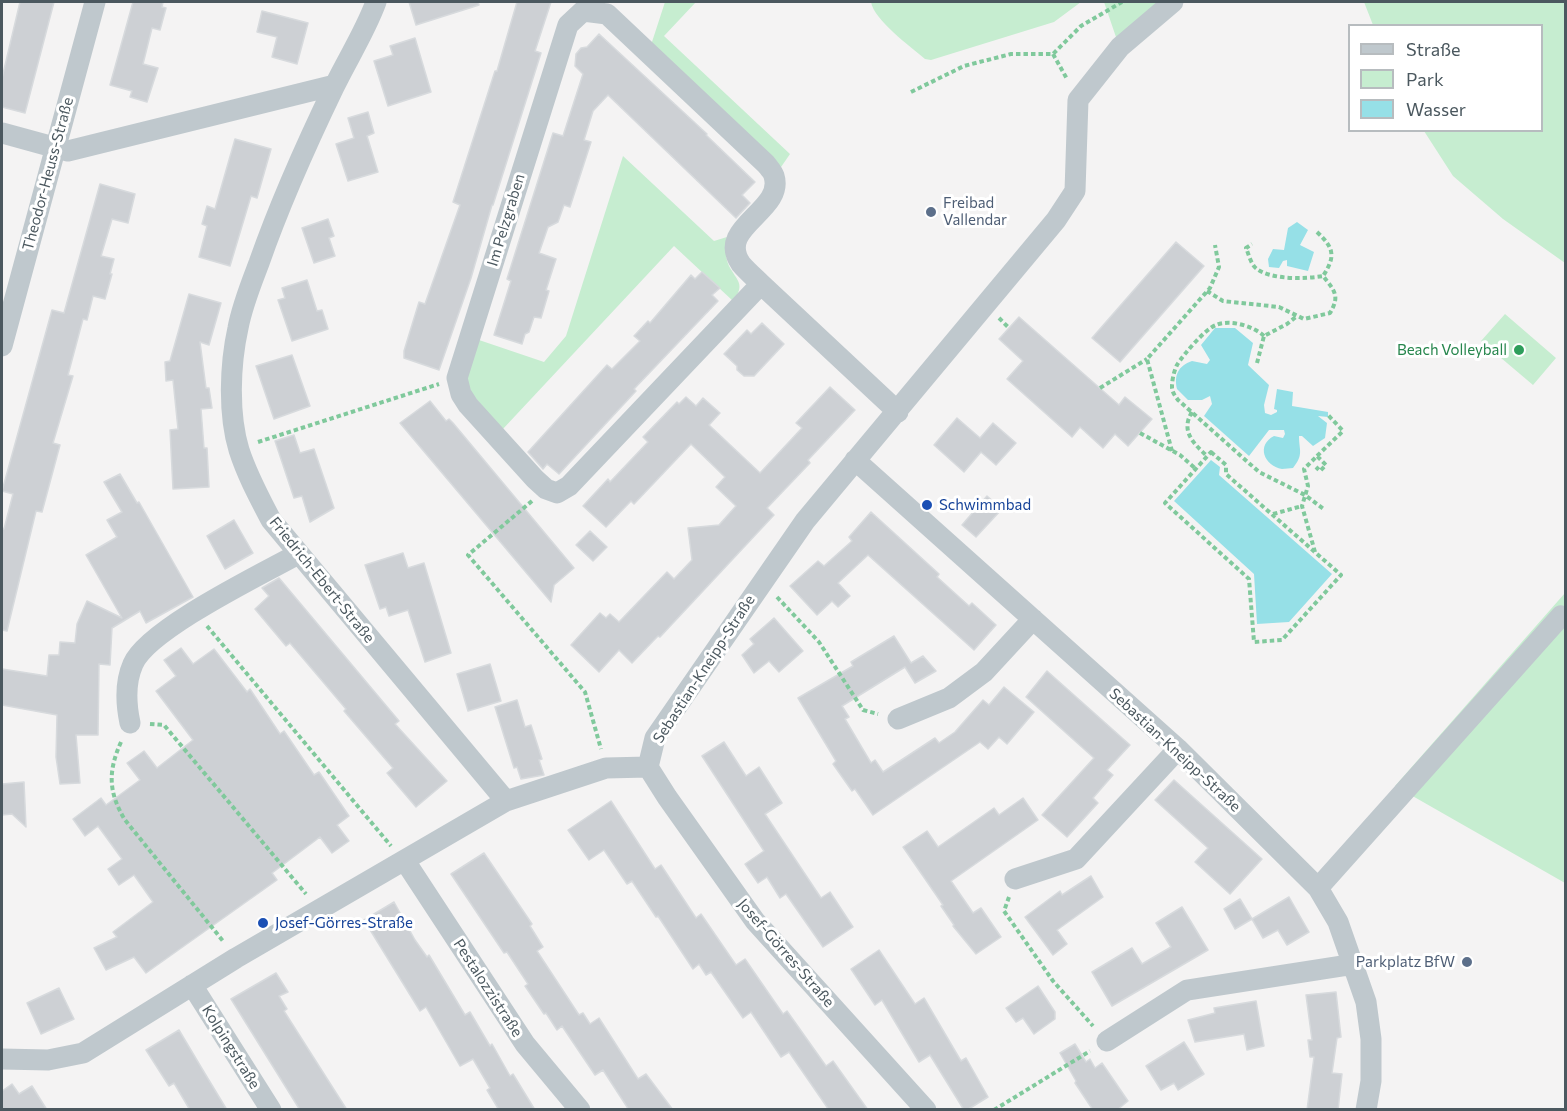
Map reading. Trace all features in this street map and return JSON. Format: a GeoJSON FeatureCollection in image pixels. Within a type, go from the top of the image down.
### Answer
{"type":"FeatureCollection","features":[{"type":"Feature","properties":{"kind":"street","name":"Theodor-Heuss-Straße"},"geometry":{"type":"LineString","coordinates":[[2,346],[95,2]]}},
{"type":"Feature","properties":{"kind":"street","name":"Friedrich-Ebert-Straße"},"geometry":{"type":"LineString","coordinates":[[376,2],[279,207],[238,328],[231,385],[239,448],[254,487],[271,520],[506,801]]}},
{"type":"Feature","properties":{"kind":"street"},"geometry":{"type":"LineString","coordinates":[[1078,100],[1120,47],[1173,2]]}},
{"type":"Feature","properties":{"kind":"street","name":"Im Pelzgraben"},"geometry":{"type":"LineString","coordinates":[[457,378],[568,25],[583,11],[607,14],[766,164],[774,176],[775,189],[769,200],[737,237],[735,249],[740,263],[897,412]]}},
{"type":"Feature","properties":{"kind":"street"},"geometry":{"type":"LineString","coordinates":[[2,133],[68,151],[335,85]]}},
{"type":"Feature","properties":{"kind":"street","name":"Sebastian-Kneipp-Straße"},"geometry":{"type":"LineString","coordinates":[[648,767],[655,738],[805,521],[1056,220],[1075,191],[1078,100]]}},
{"type":"Feature","properties":{"kind":"street"},"geometry":{"type":"LineString","coordinates":[[457,378],[461,394],[468,405],[546,489],[557,493],[569,486],[761,284]]}},
{"type":"Feature","properties":{"kind":"street","name":"Sebastian-Kneipp-Straße"},"geometry":{"type":"LineString","coordinates":[[855,460],[1178,749],[1318,888],[1338,921],[1366,1002],[1371,1039],[1371,1081],[1366,1110]]}},
{"type":"Feature","properties":{"kind":"street"},"geometry":{"type":"LineString","coordinates":[[130,723],[126,706],[133,663],[149,643],[168,628],[298,554]]}},
{"type":"Feature","properties":{"kind":"street"},"geometry":{"type":"LineString","coordinates":[[1318,888],[1561,616],[1566,618]]}},
{"type":"Feature","properties":{"kind":"street"},"geometry":{"type":"LineString","coordinates":[[898,719],[949,698],[984,672],[1033,619]]}},
{"type":"Feature","properties":{"kind":"street"},"geometry":{"type":"LineString","coordinates":[[1015,879],[1076,859],[1178,749]]}},
{"type":"Feature","properties":{"kind":"street"},"geometry":{"type":"LineString","coordinates":[[2,1059],[48,1060],[83,1053],[236,958],[506,801],[606,768],[648,767]]}},
{"type":"Feature","properties":{"kind":"street","name":"Josef-Görres-Straße"},"geometry":{"type":"LineString","coordinates":[[648,767],[755,921],[926,1110]]}},
{"type":"Feature","properties":{"kind":"street","name":"Pestalozzistraße"},"geometry":{"type":"LineString","coordinates":[[405,861],[525,1044],[580,1110]]}},
{"type":"Feature","properties":{"kind":"street"},"geometry":{"type":"LineString","coordinates":[[1107,1041],[1187,990],[1354,964]]}},
{"type":"Feature","properties":{"kind":"street","name":"Kolpingstraße"},"geometry":{"type":"LineString","coordinates":[[192,985],[271,1110]]}},
{"type":"Feature","properties":{"kind":"path"},"geometry":{"type":"LineString","coordinates":[[911,92],[964,66],[1011,54],[1053,54],[1081,26],[1122,2]]}},
{"type":"Feature","properties":{"kind":"path"},"geometry":{"type":"LineString","coordinates":[[1053,54],[1078,100]]}},
{"type":"Feature","properties":{"kind":"path"},"geometry":{"type":"LineString","coordinates":[[1252,244],[1246,248],[1255,268],[1269,275],[1308,279],[1323,276],[1331,263],[1331,249],[1317,232]]}},
{"type":"Feature","properties":{"kind":"path"},"geometry":{"type":"LineString","coordinates":[[1100,388],[1147,359],[1207,291],[1219,267],[1215,245]]}},
{"type":"Feature","properties":{"kind":"path"},"geometry":{"type":"LineString","coordinates":[[1207,291],[1229,303],[1269,305],[1304,320],[1329,313],[1336,303],[1334,290],[1323,276]]}},
{"type":"Feature","properties":{"kind":"path"},"geometry":{"type":"LineString","coordinates":[[1257,363],[1264,336],[1297,316]]}},
{"type":"Feature","properties":{"kind":"path"},"geometry":{"type":"LineString","coordinates":[[1264,336],[1255,328],[1240,324],[1216,325],[1198,339],[1177,365],[1172,390],[1178,400],[1259,472],[1305,495],[1325,510]]}},
{"type":"Feature","properties":{"kind":"path"},"geometry":{"type":"LineString","coordinates":[[1147,359],[1172,451]]}},
{"type":"Feature","properties":{"kind":"path"},"geometry":{"type":"LineString","coordinates":[[239,448],[457,378]]}},
{"type":"Feature","properties":{"kind":"path"},"geometry":{"type":"LineString","coordinates":[[1192,412],[1188,418],[1188,431],[1194,444],[1207,456]]}},
{"type":"Feature","properties":{"kind":"path"},"geometry":{"type":"LineString","coordinates":[[1315,552],[1302,506],[1308,486],[1304,469],[1343,431],[1328,415]]}},
{"type":"Feature","properties":{"kind":"path"},"geometry":{"type":"LineString","coordinates":[[1140,433],[1172,451],[1196,469]]}},
{"type":"Feature","properties":{"kind":"path"},"geometry":{"type":"LineString","coordinates":[[1211,452],[1226,465],[1226,474],[1341,575],[1282,640],[1254,642],[1249,579],[1165,503],[1196,469],[1211,452]]}},
{"type":"Feature","properties":{"kind":"path"},"geometry":{"type":"LineString","coordinates":[[1316,467],[1320,471],[1326,465],[1317,456]]}},
{"type":"Feature","properties":{"kind":"path"},"geometry":{"type":"LineString","coordinates":[[546,489],[468,555],[585,692],[606,768]]}},
{"type":"Feature","properties":{"kind":"path"},"geometry":{"type":"LineString","coordinates":[[1272,514],[1302,506]]}},
{"type":"Feature","properties":{"kind":"path"},"geometry":{"type":"LineString","coordinates":[[762,581],[819,642],[863,710],[898,719]]}},
{"type":"Feature","properties":{"kind":"path"},"geometry":{"type":"LineString","coordinates":[[195,612],[405,861]]}},
{"type":"Feature","properties":{"kind":"path"},"geometry":{"type":"LineString","coordinates":[[236,958],[124,819],[117,807],[112,780],[112,760],[130,723],[164,724],[319,910]]}},
{"type":"Feature","properties":{"kind":"path"},"geometry":{"type":"LineString","coordinates":[[994,1110],[1107,1041],[1053,981],[1004,911],[1015,879]]}},
{"type":"Feature","properties":{"kind":"green space"},"geometry":{"type":"Polygon","coordinates":[[[665,2],[696,2],[664,36],[790,154],[779,170],[651,45],[665,2]]]}},
{"type":"Feature","properties":{"kind":"green space"},"geometry":{"type":"Polygon","coordinates":[[[871,2],[1081,2],[1054,22],[931,60],[925,59],[894,33],[879,17],[871,2]]]}},
{"type":"Feature","properties":{"kind":"green space"},"geometry":{"type":"Polygon","coordinates":[[[1104,2],[1162,2],[1117,40],[1104,2]]]}},
{"type":"Feature","properties":{"kind":"green space"},"geometry":{"type":"Polygon","coordinates":[[[1364,2],[1565,2],[1565,263],[1503,219],[1453,176],[1425,132],[1543,132],[1543,24],[1373,24],[1364,2]]]}},
{"type":"Feature","properties":{"kind":"green space"},"geometry":{"type":"Polygon","coordinates":[[[623,156],[714,241],[727,237],[727,259],[740,286],[737,295],[733,301],[674,246],[502,430],[468,389],[467,376],[479,340],[544,362],[566,336],[623,156]]]}},
{"type":"Feature","properties":{"kind":"green space","name":"Beach Volleyball"},"geometry":{"type":"Polygon","coordinates":[[[1505,314],[1556,358],[1533,385],[1481,341],[1505,314]]]}},
{"type":"Feature","properties":{"kind":"green space"},"geometry":{"type":"Polygon","coordinates":[[[1565,593],[1565,883],[1395,786],[1565,593]]]}},
{"type":"Feature","properties":{"kind":"water"},"geometry":{"type":"Polygon","coordinates":[[[1297,222],[1308,230],[1300,245],[1314,252],[1308,271],[1287,266],[1287,260],[1283,261],[1279,268],[1269,267],[1268,259],[1273,249],[1284,250],[1288,228],[1297,222]]]}},
{"type":"Feature","properties":{"kind":"water"},"geometry":{"type":"Polygon","coordinates":[[[1215,328],[1235,328],[1253,343],[1248,365],[1269,385],[1264,405],[1265,413],[1271,415],[1277,412],[1274,409],[1277,389],[1293,392],[1292,406],[1328,412],[1328,417],[1318,416],[1327,423],[1325,438],[1313,446],[1299,436],[1300,456],[1293,468],[1276,467],[1264,455],[1268,440],[1274,436],[1283,438],[1284,430],[1269,430],[1249,456],[1204,416],[1212,404],[1210,396],[1202,400],[1188,400],[1177,389],[1176,379],[1180,368],[1192,361],[1207,364],[1210,360],[1201,345],[1215,328]]]}},
{"type":"Feature","properties":{"kind":"water"},"geometry":{"type":"Polygon","coordinates":[[[1211,460],[1220,467],[1219,475],[1332,574],[1289,622],[1257,624],[1254,574],[1174,501],[1211,460]]]}},
{"type":"Feature","properties":{"kind":"building"},"geometry":{"type":"Polygon","coordinates":[[[20,2],[54,2],[25,113],[2,107],[2,78],[20,2]]]}},
{"type":"Feature","properties":{"kind":"building"},"geometry":{"type":"Polygon","coordinates":[[[133,2],[163,2],[162,7],[166,8],[160,30],[152,28],[143,64],[158,68],[147,102],[130,97],[132,91],[110,85],[133,2]]]}},
{"type":"Feature","properties":{"kind":"building"},"geometry":{"type":"Polygon","coordinates":[[[409,2],[478,2],[479,5],[416,25],[409,2]]]}},
{"type":"Feature","properties":{"kind":"building"},"geometry":{"type":"Polygon","coordinates":[[[517,2],[551,2],[535,51],[541,53],[471,278],[439,370],[404,358],[404,351],[419,302],[425,304],[460,205],[453,202],[495,71],[497,71],[517,2]]]}},
{"type":"Feature","properties":{"kind":"building"},"geometry":{"type":"Polygon","coordinates":[[[262,11],[308,23],[297,64],[272,57],[277,37],[257,32],[262,11]]]}},
{"type":"Feature","properties":{"kind":"building"},"geometry":{"type":"Polygon","coordinates":[[[599,34],[755,182],[742,195],[750,203],[736,218],[608,95],[593,111],[584,140],[591,142],[570,207],[564,205],[558,222],[548,227],[539,253],[556,259],[546,290],[549,291],[541,318],[534,317],[522,344],[494,335],[511,281],[507,279],[553,133],[563,136],[583,74],[575,66],[576,54],[581,48],[587,47],[599,34]]]}},
{"type":"Feature","properties":{"kind":"building"},"geometry":{"type":"Polygon","coordinates":[[[415,38],[431,92],[388,106],[374,61],[393,55],[390,46],[415,38]]]}},
{"type":"Feature","properties":{"kind":"building"},"geometry":{"type":"Polygon","coordinates":[[[368,112],[374,133],[367,136],[378,172],[348,181],[336,144],[354,138],[348,118],[368,112]]]}},
{"type":"Feature","properties":{"kind":"building"},"geometry":{"type":"Polygon","coordinates":[[[235,139],[271,149],[257,198],[251,196],[230,266],[199,257],[207,226],[202,224],[207,206],[215,209],[235,139]]]}},
{"type":"Feature","properties":{"kind":"building"},"geometry":{"type":"Polygon","coordinates":[[[100,184],[135,194],[128,223],[112,219],[101,256],[114,259],[110,274],[112,274],[105,299],[93,296],[87,320],[83,319],[68,375],[73,376],[53,443],[60,445],[42,512],[36,511],[7,631],[2,630],[2,528],[4,529],[13,494],[2,491],[52,310],[64,313],[100,184]]]}},
{"type":"Feature","properties":{"kind":"building"},"geometry":{"type":"Polygon","coordinates":[[[328,219],[334,236],[329,238],[335,256],[314,263],[302,228],[328,219]]]}},
{"type":"Feature","properties":{"kind":"building"},"geometry":{"type":"Polygon","coordinates":[[[1176,242],[1204,266],[1120,362],[1092,338],[1176,242]]]}},
{"type":"Feature","properties":{"kind":"building"},"geometry":{"type":"Polygon","coordinates":[[[702,272],[720,288],[712,295],[718,301],[634,389],[636,391],[559,474],[547,464],[543,469],[528,452],[607,365],[612,369],[640,341],[634,336],[648,321],[650,323],[691,275],[695,279],[702,272]]]}},
{"type":"Feature","properties":{"kind":"building"},"geometry":{"type":"Polygon","coordinates":[[[307,280],[317,311],[322,310],[328,329],[292,341],[278,300],[285,298],[282,288],[307,280]]]}},
{"type":"Feature","properties":{"kind":"building"},"geometry":{"type":"Polygon","coordinates":[[[189,294],[221,303],[209,345],[200,342],[206,388],[209,388],[212,408],[201,409],[204,448],[207,448],[209,487],[173,489],[170,430],[178,429],[173,380],[166,381],[165,362],[170,361],[189,294]]]}},
{"type":"Feature","properties":{"kind":"building"},"geometry":{"type":"Polygon","coordinates":[[[1019,317],[1119,405],[1125,397],[1152,419],[1128,446],[1115,434],[1103,448],[1080,427],[1072,437],[1007,379],[1023,361],[999,339],[1019,317]]]}},
{"type":"Feature","properties":{"kind":"building"},"geometry":{"type":"Polygon","coordinates":[[[762,323],[784,344],[754,376],[744,376],[724,354],[747,330],[751,334],[762,323]]]}},
{"type":"Feature","properties":{"kind":"building"},"geometry":{"type":"Polygon","coordinates":[[[292,355],[310,406],[274,419],[256,366],[292,355]]]}},
{"type":"Feature","properties":{"kind":"building"},"geometry":{"type":"Polygon","coordinates":[[[830,387],[855,410],[808,460],[810,463],[767,508],[774,515],[660,637],[658,636],[632,663],[619,650],[599,672],[571,645],[600,613],[606,618],[610,614],[619,622],[667,572],[674,579],[692,560],[688,528],[719,525],[736,506],[716,487],[725,477],[691,444],[634,504],[631,501],[606,527],[583,506],[608,479],[610,482],[648,442],[643,437],[677,402],[679,404],[686,397],[696,406],[703,398],[720,413],[709,425],[760,473],[802,428],[796,423],[830,387]]]}},
{"type":"Feature","properties":{"kind":"building"},"geometry":{"type":"Polygon","coordinates":[[[430,401],[446,421],[449,419],[453,423],[574,568],[554,585],[551,602],[400,423],[430,401]]]}},
{"type":"Feature","properties":{"kind":"building"},"geometry":{"type":"Polygon","coordinates":[[[957,418],[980,438],[993,423],[1016,443],[996,465],[981,452],[964,472],[934,445],[957,418]]]}},
{"type":"Feature","properties":{"kind":"building"},"geometry":{"type":"Polygon","coordinates":[[[294,435],[300,453],[314,449],[334,508],[310,522],[302,496],[294,498],[275,441],[294,435]]]}},
{"type":"Feature","properties":{"kind":"building"},"geometry":{"type":"Polygon","coordinates":[[[120,474],[137,503],[139,502],[193,597],[146,623],[140,611],[112,628],[110,665],[99,664],[98,735],[76,735],[80,783],[60,784],[56,757],[57,715],[2,705],[2,669],[47,676],[49,655],[59,655],[60,642],[75,643],[77,624],[87,601],[122,618],[86,555],[117,537],[107,520],[122,512],[104,482],[120,474]]]}},
{"type":"Feature","properties":{"kind":"building"},"geometry":{"type":"Polygon","coordinates":[[[987,496],[1002,509],[976,537],[962,525],[987,496]]]}},
{"type":"Feature","properties":{"kind":"building"},"geometry":{"type":"Polygon","coordinates":[[[871,512],[939,574],[937,577],[969,606],[972,603],[996,625],[974,650],[868,555],[838,583],[850,596],[838,607],[832,601],[817,615],[790,586],[818,561],[824,566],[852,541],[849,537],[871,512]]]}},
{"type":"Feature","properties":{"kind":"building"},"geometry":{"type":"Polygon","coordinates":[[[234,520],[253,553],[225,569],[207,536],[234,520]]]}},
{"type":"Feature","properties":{"kind":"building"},"geometry":{"type":"Polygon","coordinates":[[[590,531],[607,547],[593,561],[576,545],[590,531]]]}},
{"type":"Feature","properties":{"kind":"building"},"geometry":{"type":"Polygon","coordinates":[[[403,553],[408,568],[424,563],[451,653],[425,662],[408,610],[389,616],[386,607],[380,609],[365,565],[403,553]]]}},
{"type":"Feature","properties":{"kind":"building"},"geometry":{"type":"Polygon","coordinates":[[[279,578],[399,721],[395,724],[447,781],[416,807],[387,773],[393,768],[344,711],[346,709],[290,643],[286,646],[255,609],[269,596],[262,588],[279,578]]]}},
{"type":"Feature","properties":{"kind":"building"},"geometry":{"type":"Polygon","coordinates":[[[774,618],[803,651],[779,672],[769,661],[754,673],[742,655],[754,644],[750,639],[774,618]]]}},
{"type":"Feature","properties":{"kind":"building"},"geometry":{"type":"Polygon","coordinates":[[[894,636],[911,663],[923,656],[936,671],[915,683],[905,667],[842,706],[849,717],[845,719],[871,763],[875,760],[883,772],[935,738],[939,743],[955,732],[983,700],[989,705],[1004,687],[1034,712],[1007,744],[999,737],[988,749],[980,742],[873,815],[855,789],[852,791],[833,764],[836,761],[798,698],[853,666],[851,662],[894,636]]]}},
{"type":"Feature","properties":{"kind":"building"},"geometry":{"type":"Polygon","coordinates":[[[181,648],[193,664],[214,649],[247,692],[250,689],[280,734],[284,731],[314,775],[319,772],[349,816],[337,825],[349,841],[332,853],[320,837],[272,873],[277,880],[146,973],[134,957],[106,970],[94,948],[117,937],[113,932],[153,902],[134,875],[119,885],[108,869],[122,859],[98,826],[85,836],[73,819],[101,798],[106,805],[140,780],[127,763],[144,751],[157,768],[193,740],[156,691],[176,676],[164,660],[181,648]]]}},
{"type":"Feature","properties":{"kind":"building"},"geometry":{"type":"Polygon","coordinates":[[[490,664],[501,701],[468,711],[457,674],[490,664]]]}},
{"type":"Feature","properties":{"kind":"building"},"geometry":{"type":"Polygon","coordinates":[[[1047,671],[1130,745],[1107,770],[1113,775],[1093,798],[1098,803],[1067,837],[1042,815],[1094,758],[1026,697],[1047,671]]]}},
{"type":"Feature","properties":{"kind":"building"},"geometry":{"type":"Polygon","coordinates":[[[517,700],[525,727],[531,725],[542,759],[539,760],[544,775],[521,779],[517,767],[514,768],[495,707],[517,700]]]}},
{"type":"Feature","properties":{"kind":"building"},"geometry":{"type":"Polygon","coordinates":[[[724,742],[746,776],[759,767],[782,803],[765,814],[821,898],[830,892],[853,927],[823,947],[786,894],[780,898],[767,877],[758,883],[745,864],[764,851],[702,756],[724,742]]]}},
{"type":"Feature","properties":{"kind":"building"},"geometry":{"type":"Polygon","coordinates":[[[1174,780],[1262,859],[1230,894],[1195,862],[1208,848],[1155,800],[1174,780]]]}},
{"type":"Feature","properties":{"kind":"building"},"geometry":{"type":"Polygon","coordinates":[[[24,782],[26,827],[12,814],[2,815],[2,784],[24,782]]]}},
{"type":"Feature","properties":{"kind":"building"},"geometry":{"type":"Polygon","coordinates":[[[1023,798],[1038,820],[951,881],[973,913],[981,908],[1001,937],[976,954],[953,926],[941,906],[943,905],[903,847],[927,831],[938,847],[994,808],[999,815],[1023,798]]]}},
{"type":"Feature","properties":{"kind":"building"},"geometry":{"type":"Polygon","coordinates":[[[611,801],[655,869],[661,865],[696,918],[701,914],[736,965],[745,959],[783,1014],[787,1011],[826,1066],[833,1061],[868,1110],[829,1110],[789,1052],[781,1057],[751,1012],[743,1018],[711,972],[706,975],[699,964],[693,969],[632,881],[627,884],[604,850],[589,860],[568,830],[611,801]]]}},
{"type":"Feature","properties":{"kind":"building"},"geometry":{"type":"Polygon","coordinates":[[[484,853],[532,924],[530,926],[543,947],[537,951],[579,1015],[583,1013],[590,1024],[599,1018],[638,1079],[646,1074],[673,1110],[629,1110],[603,1070],[595,1075],[562,1026],[557,1030],[546,1013],[544,1014],[525,986],[528,984],[507,952],[504,953],[451,874],[484,853]]]}},
{"type":"Feature","properties":{"kind":"building"},"geometry":{"type":"Polygon","coordinates":[[[1091,876],[1103,897],[1057,930],[1067,944],[1053,955],[1025,917],[1060,891],[1062,895],[1091,876]]]}},
{"type":"Feature","properties":{"kind":"building"},"geometry":{"type":"Polygon","coordinates":[[[1289,897],[1309,932],[1287,945],[1278,930],[1263,938],[1252,919],[1289,897]]]}},
{"type":"Feature","properties":{"kind":"building"},"geometry":{"type":"Polygon","coordinates":[[[1240,899],[1252,919],[1235,929],[1224,909],[1240,899]]]}},
{"type":"Feature","properties":{"kind":"building"},"geometry":{"type":"Polygon","coordinates":[[[394,902],[415,940],[427,957],[429,955],[465,1015],[470,1012],[490,1046],[492,1044],[510,1076],[513,1074],[535,1110],[499,1110],[487,1090],[490,1088],[473,1059],[460,1066],[426,1007],[420,1011],[364,920],[394,902]]]}},
{"type":"Feature","properties":{"kind":"building"},"geometry":{"type":"Polygon","coordinates":[[[1182,907],[1208,950],[1112,1006],[1092,972],[1132,948],[1142,964],[1171,947],[1156,923],[1182,907]]]}},
{"type":"Feature","properties":{"kind":"building"},"geometry":{"type":"Polygon","coordinates":[[[879,950],[915,1004],[924,998],[961,1061],[966,1058],[988,1097],[964,1110],[930,1055],[919,1062],[882,1000],[875,1005],[851,969],[879,950]]]}},
{"type":"Feature","properties":{"kind":"building"},"geometry":{"type":"Polygon","coordinates":[[[276,973],[288,992],[279,996],[287,1009],[284,1011],[347,1110],[300,1110],[231,999],[276,973]]]}},
{"type":"Feature","properties":{"kind":"building"},"geometry":{"type":"Polygon","coordinates":[[[1038,986],[1055,1012],[1055,1019],[1034,1034],[1023,1018],[1016,1022],[1006,1008],[1038,986]]]}},
{"type":"Feature","properties":{"kind":"building"},"geometry":{"type":"Polygon","coordinates":[[[59,988],[74,1019],[41,1034],[27,1003],[59,988]]]}},
{"type":"Feature","properties":{"kind":"building"},"geometry":{"type":"Polygon","coordinates":[[[1336,992],[1341,1037],[1337,1038],[1332,1073],[1342,1074],[1338,1110],[1307,1110],[1314,1057],[1310,1057],[1308,1040],[1312,1040],[1306,995],[1336,992]]]}},
{"type":"Feature","properties":{"kind":"building"},"geometry":{"type":"Polygon","coordinates":[[[1256,1001],[1264,1046],[1247,1050],[1244,1034],[1195,1042],[1188,1020],[1215,1013],[1214,1008],[1256,1001]]]}},
{"type":"Feature","properties":{"kind":"building"},"geometry":{"type":"Polygon","coordinates":[[[179,1030],[227,1110],[190,1110],[174,1083],[169,1086],[146,1050],[179,1030]]]}},
{"type":"Feature","properties":{"kind":"building"},"geometry":{"type":"Polygon","coordinates":[[[1184,1042],[1204,1074],[1178,1090],[1174,1083],[1161,1090],[1146,1066],[1184,1042]]]}},
{"type":"Feature","properties":{"kind":"building"},"geometry":{"type":"Polygon","coordinates":[[[1075,1044],[1086,1062],[1090,1059],[1095,1068],[1102,1063],[1128,1101],[1117,1110],[1093,1110],[1075,1083],[1060,1053],[1075,1044]]]}},
{"type":"Feature","properties":{"kind":"building"},"geometry":{"type":"Polygon","coordinates":[[[12,1084],[19,1094],[32,1086],[47,1110],[2,1110],[2,1091],[12,1084]]]}},
{"type":"Feature","properties":{"kind":"place","name":"Freibad Vallendar"},"geometry":{"type":"Point","coordinates":[931,212]}},
{"type":"Feature","properties":{"kind":"place","name":"Beach Volleyball"},"geometry":{"type":"Point","coordinates":[1519,350]}},
{"type":"Feature","properties":{"kind":"place","name":"Schwimmbad"},"geometry":{"type":"Point","coordinates":[927,505]}},
{"type":"Feature","properties":{"kind":"place","name":"Josef-Görres-Straße"},"geometry":{"type":"Point","coordinates":[263,923]}},
{"type":"Feature","properties":{"kind":"place","name":"Parkplatz BfW"},"geometry":{"type":"Point","coordinates":[1467,962]}}]}
